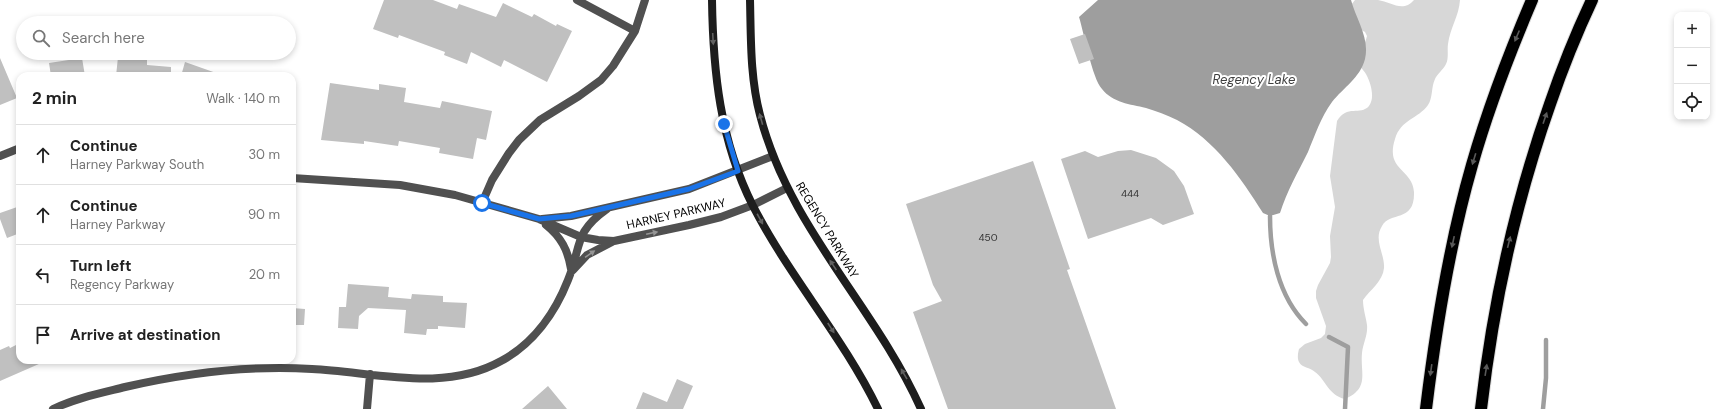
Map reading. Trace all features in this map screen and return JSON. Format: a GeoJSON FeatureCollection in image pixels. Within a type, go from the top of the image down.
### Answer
{"type":"FeatureCollection","features":[{"type":"Feature","properties":{"kind":"highway"},"geometry":{"type":"LineString","coordinates":[[1426,409],[1445,284],[1455,234],[1472,165],[1508,58],[1532,0]]}},
{"type":"Feature","properties":{"kind":"highway"},"geometry":{"type":"LineString","coordinates":[[1481,409],[1494,313],[1507,250],[1520,199],[1557,84],[1592,0]]}},
{"type":"Feature","properties":{"kind":"main road"},"geometry":{"type":"LineString","coordinates":[[712,0],[714,60],[719,102],[729,144],[738,171],[753,205],[781,253],[855,366],[878,409]]}},
{"type":"Feature","properties":{"kind":"main road","name":"REGENCY PARKWAY"},"geometry":{"type":"LineString","coordinates":[[750,0],[751,50],[756,92],[760,114],[773,156],[787,188],[819,244],[896,361],[921,409]]}},
{"type":"Feature","properties":{"kind":"street"},"geometry":{"type":"LineString","coordinates":[[577,0],[634,31]]}},
{"type":"Feature","properties":{"kind":"street"},"geometry":{"type":"LineString","coordinates":[[482,203],[492,180],[519,140],[540,120],[579,96],[601,80],[613,66],[634,31],[645,0]]}},
{"type":"Feature","properties":{"kind":"street"},"geometry":{"type":"LineString","coordinates":[[0,156],[16,150]]}},
{"type":"Feature","properties":{"kind":"street","name":"HARNEY PARKWAY"},"geometry":{"type":"LineString","coordinates":[[539,219],[571,216],[607,209],[689,189],[773,156]]}},
{"type":"Feature","properties":{"kind":"street"},"geometry":{"type":"LineString","coordinates":[[296,179],[363,181],[400,185],[455,195],[539,219],[554,231],[560,239],[569,258],[571,272]]}},
{"type":"Feature","properties":{"kind":"street","name":"HARNEY PARKWAY"},"geometry":{"type":"LineString","coordinates":[[571,272],[587,255],[614,241],[704,222],[753,205],[787,188]]}},
{"type":"Feature","properties":{"kind":"street","name":"HARNEY PARKWAY"},"geometry":{"type":"LineString","coordinates":[[580,237],[588,224],[607,209]]}},
{"type":"Feature","properties":{"kind":"street","name":"HARNEY PARKWAY"},"geometry":{"type":"LineString","coordinates":[[539,219],[580,237],[614,241]]}},
{"type":"Feature","properties":{"kind":"street"},"geometry":{"type":"LineString","coordinates":[[53,409],[98,393],[166,378],[227,370],[312,368],[401,377],[456,377],[472,373],[501,361],[523,346],[542,327],[562,295],[571,272],[580,237]]}},
{"type":"Feature","properties":{"kind":"street"},"geometry":{"type":"LineString","coordinates":[[367,409],[370,374]]}},
{"type":"Feature","properties":{"kind":"shaded area"},"geometry":{"type":"Polygon","coordinates":[[[1355,0],[1378,0],[1397,6],[1406,6],[1414,0],[1460,0],[1449,38],[1447,62],[1435,79],[1430,102],[1424,110],[1401,127],[1395,139],[1393,157],[1396,164],[1409,178],[1412,184],[1414,192],[1413,202],[1411,208],[1401,215],[1386,222],[1380,231],[1379,242],[1384,268],[1379,281],[1363,300],[1367,329],[1362,353],[1361,385],[1353,395],[1345,399],[1339,397],[1331,391],[1319,375],[1313,370],[1300,364],[1298,356],[1299,349],[1305,344],[1321,338],[1325,334],[1326,326],[1316,298],[1316,291],[1330,263],[1331,257],[1330,236],[1335,207],[1330,176],[1337,121],[1341,116],[1349,111],[1365,109],[1369,106],[1372,99],[1370,83],[1359,63],[1367,36],[1365,32],[1358,28],[1351,5],[1355,0]]]}},
{"type":"Feature","properties":{"kind":"water","name":"Regency Lake"},"geometry":{"type":"Polygon","coordinates":[[[1098,0],[1351,0],[1366,44],[1363,66],[1356,77],[1332,102],[1318,126],[1308,152],[1289,189],[1280,213],[1270,216],[1263,213],[1246,187],[1226,161],[1191,128],[1162,113],[1128,104],[1106,94],[1098,83],[1095,75],[1079,17],[1098,0]]]}},
{"type":"Feature","properties":{"kind":"building"},"geometry":{"type":"Polygon","coordinates":[[[384,0],[433,0],[457,9],[459,4],[496,17],[503,3],[532,17],[534,14],[556,26],[557,24],[572,31],[547,82],[504,60],[501,67],[471,52],[467,64],[444,55],[445,52],[399,35],[398,38],[373,29],[384,0]]]}},
{"type":"Feature","properties":{"kind":"building"},"geometry":{"type":"Polygon","coordinates":[[[1085,34],[1094,59],[1079,64],[1070,39],[1085,34]]]}},
{"type":"Feature","properties":{"kind":"building"},"geometry":{"type":"Polygon","coordinates":[[[0,58],[16,98],[0,105],[0,58]]]}},
{"type":"Feature","properties":{"kind":"building"},"geometry":{"type":"Polygon","coordinates":[[[69,60],[82,60],[84,72],[50,72],[49,63],[69,60]]]}},
{"type":"Feature","properties":{"kind":"building"},"geometry":{"type":"Polygon","coordinates":[[[118,60],[147,60],[147,65],[171,67],[171,72],[116,72],[118,60]]]}},
{"type":"Feature","properties":{"kind":"building"},"geometry":{"type":"Polygon","coordinates":[[[185,62],[213,72],[182,72],[185,62]]]}},
{"type":"Feature","properties":{"kind":"building"},"geometry":{"type":"Polygon","coordinates":[[[330,83],[379,90],[379,84],[406,88],[404,102],[440,108],[442,101],[492,111],[486,140],[477,138],[473,159],[439,153],[440,148],[399,141],[398,146],[364,141],[364,144],[321,140],[330,83]]]}},
{"type":"Feature","properties":{"kind":"building"},"geometry":{"type":"Polygon","coordinates":[[[1131,150],[1156,158],[1174,171],[1184,186],[1194,214],[1163,225],[1151,218],[1088,239],[1061,159],[1085,151],[1098,157],[1118,151],[1131,150]]]}},
{"type":"Feature","properties":{"kind":"building"},"geometry":{"type":"Polygon","coordinates":[[[1033,161],[1070,269],[1067,270],[1116,409],[948,409],[913,312],[942,301],[933,285],[906,204],[1033,161]]]}},
{"type":"Feature","properties":{"kind":"building"},"geometry":{"type":"Polygon","coordinates":[[[16,207],[16,235],[7,238],[0,219],[0,213],[16,207]]]}},
{"type":"Feature","properties":{"kind":"building"},"geometry":{"type":"Polygon","coordinates":[[[348,284],[389,287],[388,297],[411,299],[412,294],[443,296],[443,302],[467,303],[465,328],[438,326],[438,329],[427,329],[426,335],[404,333],[406,310],[368,308],[359,316],[358,329],[338,328],[339,307],[346,307],[348,284]]]}},
{"type":"Feature","properties":{"kind":"building"},"geometry":{"type":"Polygon","coordinates":[[[296,308],[305,309],[304,325],[296,325],[296,308]]]}},
{"type":"Feature","properties":{"kind":"building"},"geometry":{"type":"Polygon","coordinates":[[[16,345],[16,364],[39,364],[0,381],[0,350],[9,346],[10,348],[16,345]]]}},
{"type":"Feature","properties":{"kind":"building"},"geometry":{"type":"Polygon","coordinates":[[[677,379],[693,386],[683,409],[636,409],[643,392],[667,402],[677,379]]]}},
{"type":"Feature","properties":{"kind":"building"},"geometry":{"type":"Polygon","coordinates":[[[548,386],[567,409],[522,409],[548,386]]]}},
{"type":"Feature","properties":{"kind":"waterway"},"geometry":{"type":"LineString","coordinates":[[1270,216],[1270,230],[1274,259],[1282,287],[1296,313],[1306,324]]}},
{"type":"Feature","properties":{"kind":"waterway"},"geometry":{"type":"LineString","coordinates":[[1329,337],[1348,347],[1345,409]]}},
{"type":"Feature","properties":{"kind":"waterway"},"geometry":{"type":"LineString","coordinates":[[1543,409],[1546,378],[1546,340]]}},
{"type":"Feature","properties":{"kind":"route"},"geometry":{"type":"LineString","coordinates":[[482,203],[539,219],[555,218],[607,209],[689,189],[738,171],[724,124]]}}]}
